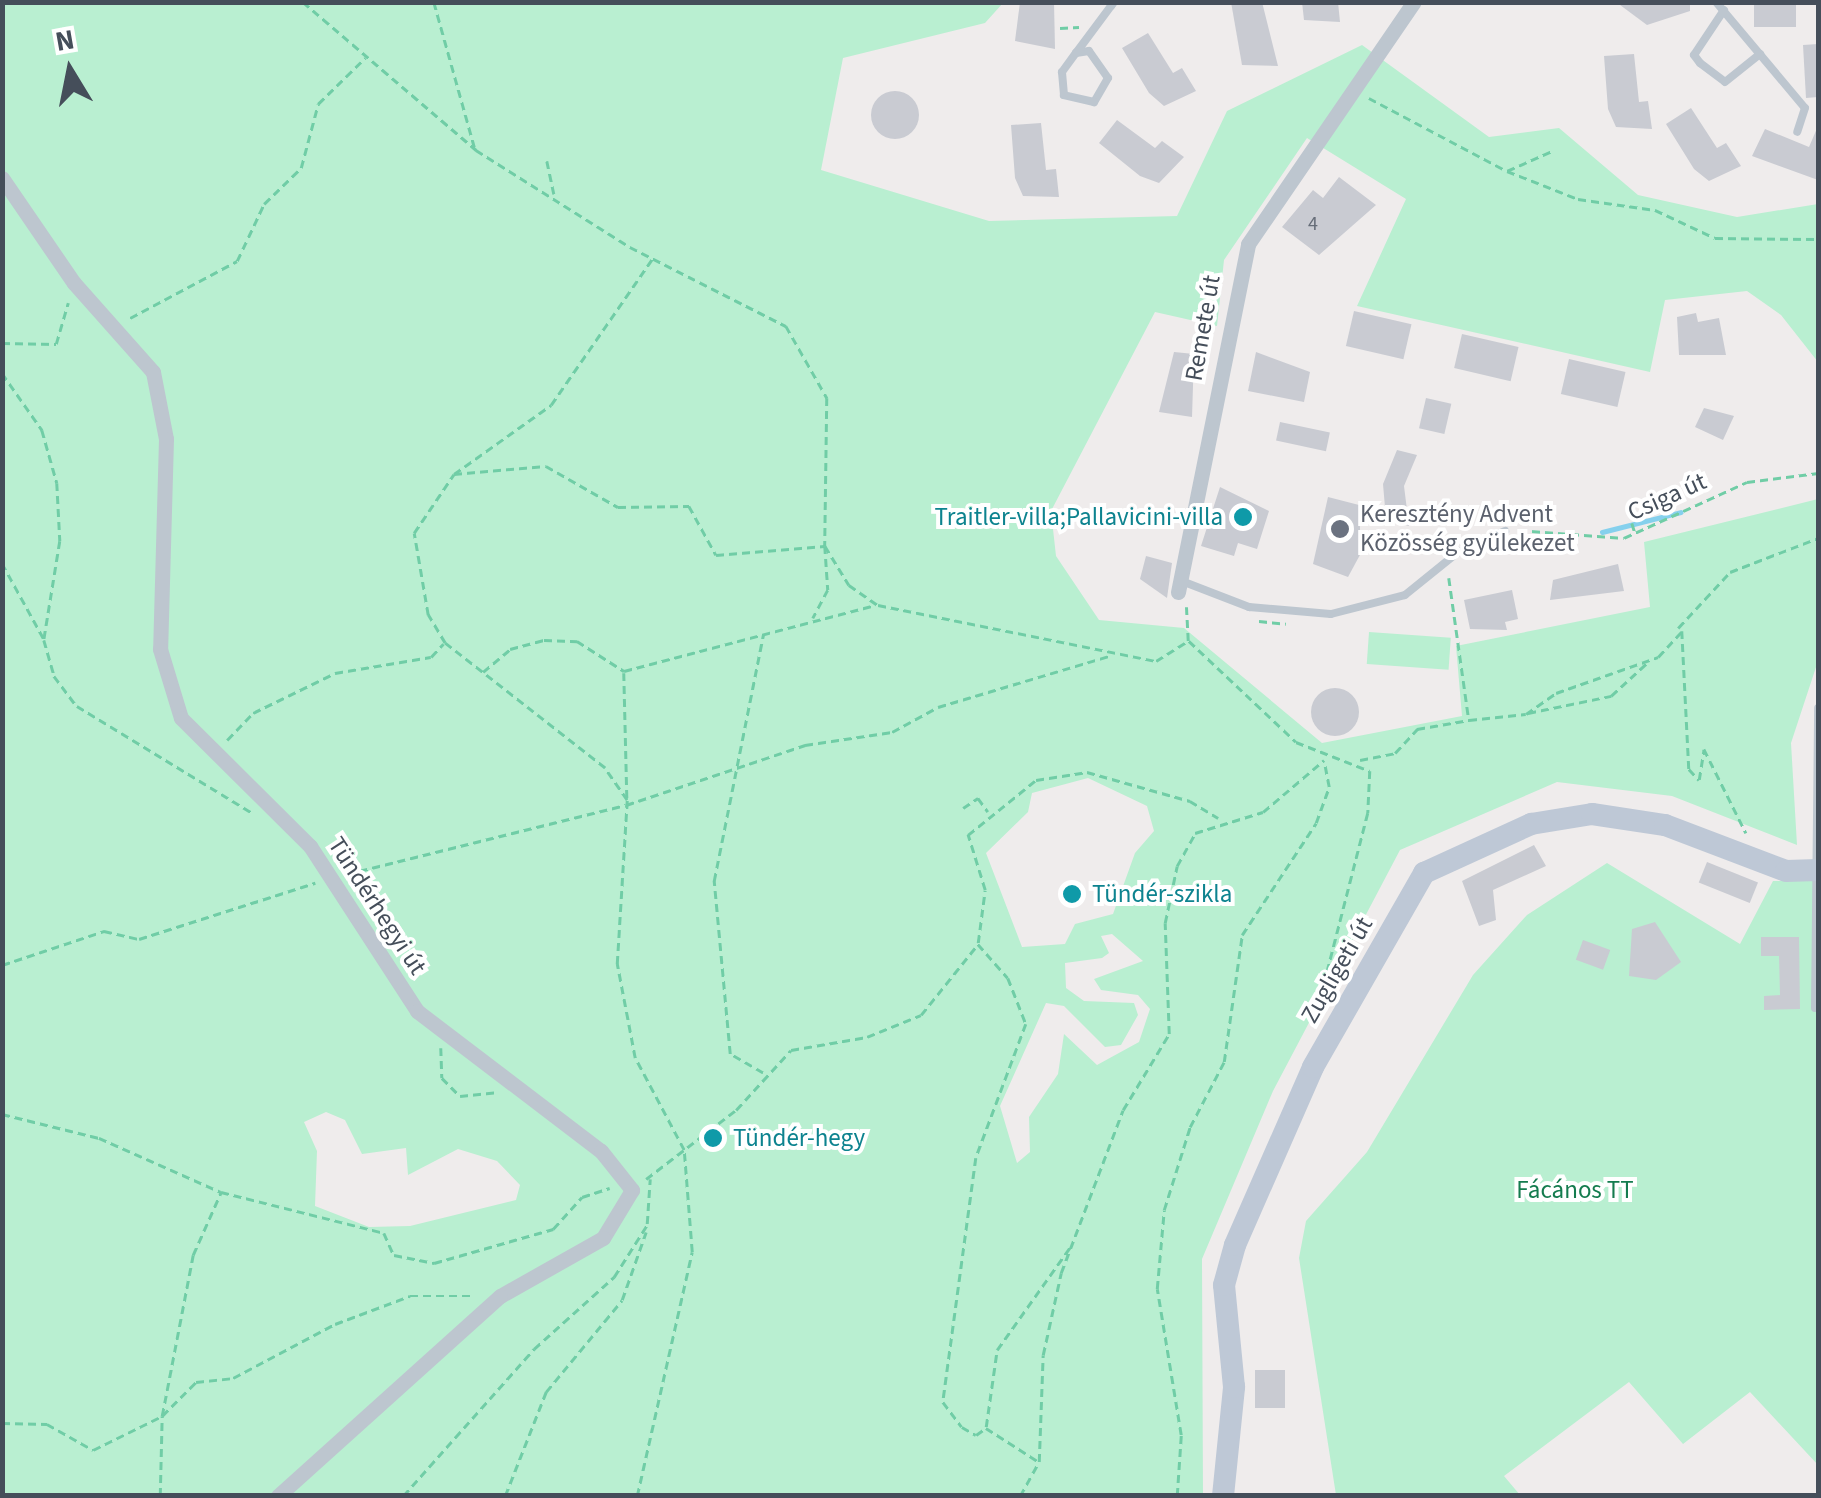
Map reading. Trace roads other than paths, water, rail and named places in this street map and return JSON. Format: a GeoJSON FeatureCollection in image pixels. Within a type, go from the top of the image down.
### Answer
{"type":"FeatureCollection","features":[{"type":"Feature","properties":{"kind":"street","name":"Remete út"},"geometry":{"type":"LineString","coordinates":[[1179,586],[1238,272],[1414,2]]}},
{"type":"Feature","properties":{"kind":"street","name":"Tündérhegyi út"},"geometry":{"type":"LineString","coordinates":[[2,178],[74,283],[120,324],[153,372],[164,410],[159,625],[169,692],[220,760],[335,877],[408,1001],[447,1038],[628,1180],[630,1205],[602,1238],[500,1296],[278,1496]]}},
{"type":"Feature","properties":{"kind":"street","name":"Zugligeti út"},"geometry":{"type":"LineString","coordinates":[[1224,1496],[1234,1387],[1224,1285],[1235,1245],[1314,1066],[1424,873],[1531,824],[1592,814],[1664,824],[1786,871],[1818,870]]}},
{"type":"Feature","properties":{"kind":"lane"},"geometry":{"type":"LineString","coordinates":[[1076,52],[1090,51],[1108,78],[1094,102],[1064,95],[1062,72],[1076,52],[1114,2]]}},
{"type":"Feature","properties":{"kind":"lane"},"geometry":{"type":"LineString","coordinates":[[1716,2],[1804,108],[1797,132]]}},
{"type":"Feature","properties":{"kind":"lane"},"geometry":{"type":"LineString","coordinates":[[1724,10],[1694,55],[1700,63],[1725,82],[1760,54]]}},
{"type":"Feature","properties":{"kind":"lane"},"geometry":{"type":"LineString","coordinates":[[1179,586],[1292,614],[1368,607],[1428,582],[1446,560],[1505,531]]}},
{"type":"Feature","properties":{"kind":"lane"},"geometry":{"type":"LineString","coordinates":[[1815,1008],[1818,708]]}},
{"type":"Feature","properties":{"kind":"waterway"},"geometry":{"type":"LineString","coordinates":[[1602,532],[1681,512]]}},
{"type":"Feature","properties":{"kind":"place","name":"Traitler-villa;Pallavicini-villa"},"geometry":{"type":"Point","coordinates":[1243,517]}},
{"type":"Feature","properties":{"kind":"place","name":"Keresztény Advent Közösség gyülekezet"},"geometry":{"type":"Point","coordinates":[1340,529]}},
{"type":"Feature","properties":{"kind":"place","name":"Tündér-szikla"},"geometry":{"type":"Point","coordinates":[1072,894]}},
{"type":"Feature","properties":{"kind":"place","name":"Tündér-hegy"},"geometry":{"type":"Point","coordinates":[713,1138]}},
{"type":"Feature","properties":{"kind":"park label","name":"Fácános TT"},"geometry":{"type":"Point","coordinates":[1575,1190]}}]}
